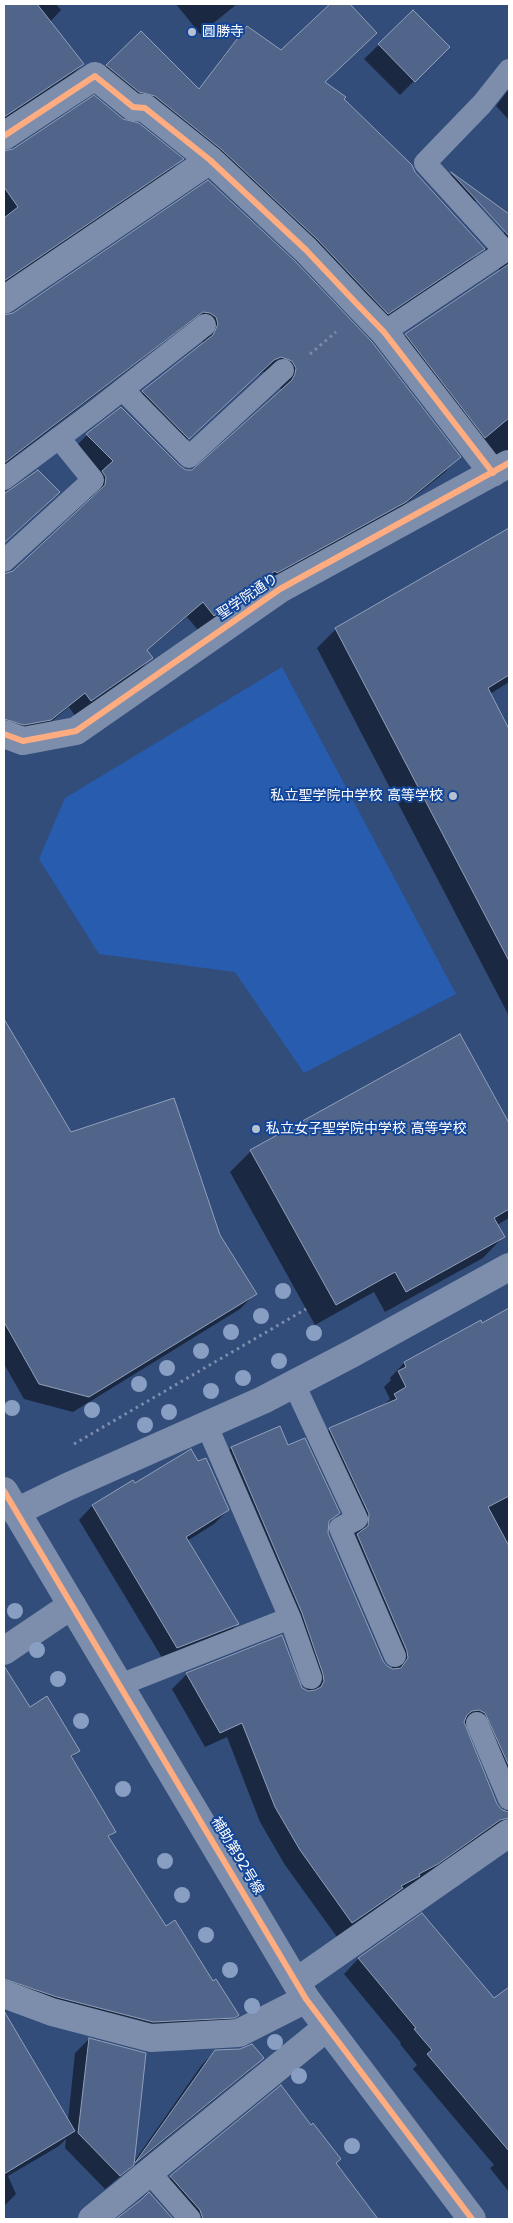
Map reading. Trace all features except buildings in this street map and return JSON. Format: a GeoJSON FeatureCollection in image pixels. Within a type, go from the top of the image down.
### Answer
{"type":"FeatureCollection","features":[{"type":"Feature","properties":{"kind":"street"},"geometry":{"type":"LineString","coordinates":[[4,136],[95,76],[133,106],[145,108],[210,160],[306,250],[384,332],[501,468]]}},
{"type":"Feature","properties":{"kind":"street"},"geometry":{"type":"LineString","coordinates":[[4,300],[210,160]]}},
{"type":"Feature","properties":{"kind":"street","name":"聖学院通り"},"geometry":{"type":"LineString","coordinates":[[4,734],[22,741],[76,730],[280,589],[501,468]]}},
{"type":"Feature","properties":{"kind":"street"},"geometry":{"type":"LineString","coordinates":[[10,1501],[67,1487],[207,1426],[294,1384],[509,1267]]}},
{"type":"Feature","properties":{"kind":"street","name":"補助第92号線"},"geometry":{"type":"LineString","coordinates":[[10,1501],[301,1990],[326,2028],[472,2219]]}},
{"type":"Feature","properties":{"kind":"street"},"geometry":{"type":"LineString","coordinates":[[4,1651],[72,1605]]}},
{"type":"Feature","properties":{"kind":"street"},"geometry":{"type":"LineString","coordinates":[[4,1994],[52,2012],[151,2038],[239,2033],[301,1990],[509,1833]]}},
{"type":"Feature","properties":{"kind":"street"},"geometry":{"type":"LineString","coordinates":[[92,2219],[326,2028]]}},
{"type":"Feature","properties":{"kind":"lane"},"geometry":{"type":"LineString","coordinates":[[384,332],[505,251],[425,163],[482,104],[509,70]]}},
{"type":"Feature","properties":{"kind":"lane"},"geometry":{"type":"LineString","coordinates":[[4,479],[60,438],[205,325]]}},
{"type":"Feature","properties":{"kind":"lane"},"geometry":{"type":"LineString","coordinates":[[122,390],[189,457],[283,370]]}},
{"type":"Feature","properties":{"kind":"lane"},"geometry":{"type":"LineString","coordinates":[[4,561],[93,480],[60,438]]}},
{"type":"Feature","properties":{"kind":"lane"},"geometry":{"type":"LineString","coordinates":[[294,1384],[357,1519],[340,1528],[395,1656]]}},
{"type":"Feature","properties":{"kind":"lane"},"geometry":{"type":"LineString","coordinates":[[207,1426],[290,1618],[311,1678]]}},
{"type":"Feature","properties":{"kind":"lane"},"geometry":{"type":"LineString","coordinates":[[120,1685],[290,1618]]}},
{"type":"Feature","properties":{"kind":"lane"},"geometry":{"type":"LineString","coordinates":[[476,1723],[509,1799]]}},
{"type":"Feature","properties":{"kind":"lane"},"geometry":{"type":"LineString","coordinates":[[150,2173],[190,2219]]}},
{"type":"Feature","properties":{"kind":"path"},"geometry":{"type":"LineString","coordinates":[[66,1449],[306,1309]]}},
{"type":"Feature","properties":{"kind":"shaded area"},"geometry":{"type":"Polygon","coordinates":[[[282,667],[456,994],[304,1073],[235,972],[99,954],[39,859],[65,798],[282,667]]]}},
{"type":"Feature","properties":{"kind":"cycle path"},"geometry":{"type":"LineString","coordinates":[[4,136],[95,76],[133,107],[145,108],[210,160],[306,250],[384,332],[493,473]]}},
{"type":"Feature","properties":{"kind":"cycle path"},"geometry":{"type":"LineString","coordinates":[[4,734],[23,741],[76,731],[280,589],[509,463]]}},
{"type":"Feature","properties":{"kind":"cycle path"},"geometry":{"type":"LineString","coordinates":[[4,1491],[306,1999],[472,2219]]}},
{"type":"Feature","properties":{"kind":"place","name":"圓勝寺"},"geometry":{"type":"Point","coordinates":[192,32]}},
{"type":"Feature","properties":{"kind":"place","name":"私立聖学院中学校 高等学校"},"geometry":{"type":"Point","coordinates":[453,796]}},
{"type":"Feature","properties":{"kind":"place","name":"私立女子聖学院中学校 高等学校"},"geometry":{"type":"Point","coordinates":[256,1129]}}]}
